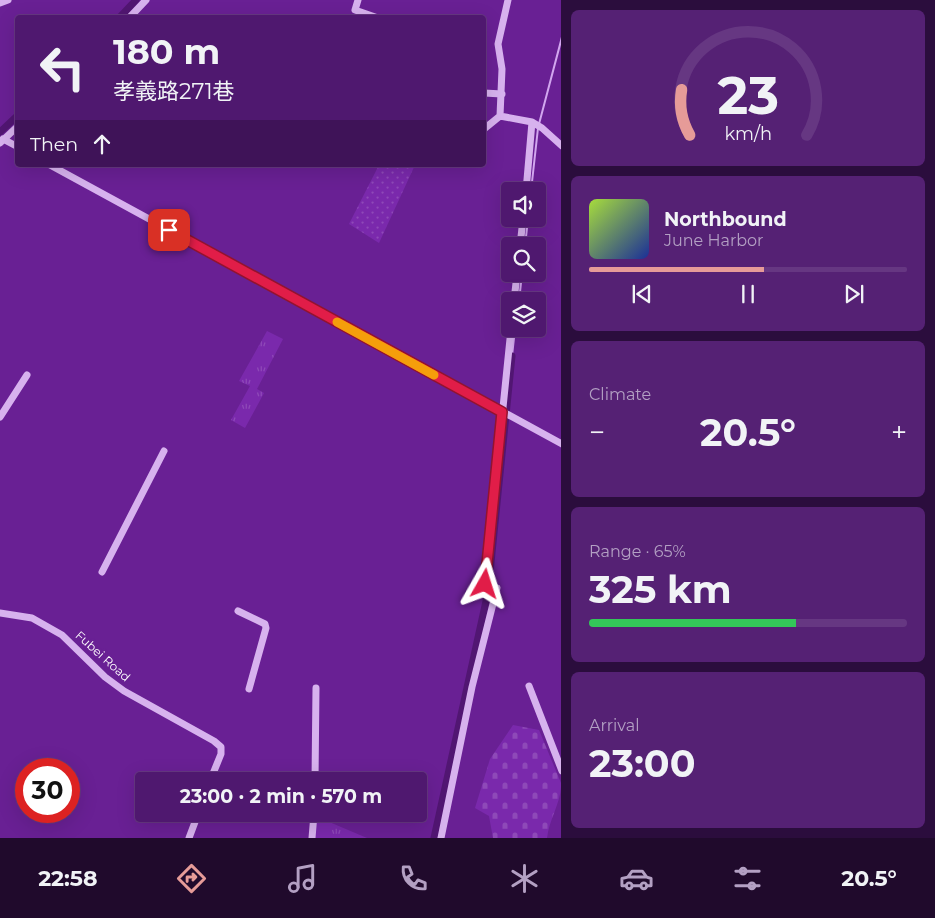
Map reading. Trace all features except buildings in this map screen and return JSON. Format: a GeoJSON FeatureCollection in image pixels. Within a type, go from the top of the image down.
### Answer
{"type":"FeatureCollection","features":[{"type":"Feature","properties":{"kind":"street"},"geometry":{"type":"LineString","coordinates":[[0,3],[8,0]]}},
{"type":"Feature","properties":{"kind":"street"},"geometry":{"type":"LineString","coordinates":[[131,15],[146,0]]}},
{"type":"Feature","properties":{"kind":"street"},"geometry":{"type":"LineString","coordinates":[[358,0],[355,10],[369,15]]}},
{"type":"Feature","properties":{"kind":"street"},"geometry":{"type":"LineString","coordinates":[[486,127],[500,116],[502,69],[498,44],[508,0]]}},
{"type":"Feature","properties":{"kind":"street"},"geometry":{"type":"LineString","coordinates":[[486,93],[502,94]]}},
{"type":"Feature","properties":{"kind":"street"},"geometry":{"type":"LineString","coordinates":[[500,116],[532,122],[542,128],[561,146]]}},
{"type":"Feature","properties":{"kind":"street"},"geometry":{"type":"LineString","coordinates":[[527,182],[532,122]]}},
{"type":"Feature","properties":{"kind":"street"},"geometry":{"type":"LineString","coordinates":[[15,129],[2,141],[15,146]]}},
{"type":"Feature","properties":{"kind":"street"},"geometry":{"type":"LineString","coordinates":[[54,167],[561,444]]}},
{"type":"Feature","properties":{"kind":"street"},"geometry":{"type":"LineString","coordinates":[[485,584],[510,337]]}},
{"type":"Feature","properties":{"kind":"street"},"geometry":{"type":"LineString","coordinates":[[0,417],[27,375]]}},
{"type":"Feature","properties":{"kind":"street"},"geometry":{"type":"LineString","coordinates":[[102,572],[164,451]]}},
{"type":"Feature","properties":{"kind":"street"},"geometry":{"type":"LineString","coordinates":[[441,838],[472,687],[497,588]]}},
{"type":"Feature","properties":{"kind":"street"},"geometry":{"type":"LineString","coordinates":[[238,611],[265,624],[266,628],[249,689]]}},
{"type":"Feature","properties":{"kind":"street","name":"Fubei Road"},"geometry":{"type":"LineString","coordinates":[[0,613],[32,618],[62,635],[105,677],[124,691],[188,726],[221,747],[221,754],[214,772]]}},
{"type":"Feature","properties":{"kind":"street"},"geometry":{"type":"LineString","coordinates":[[529,686],[561,771]]}},
{"type":"Feature","properties":{"kind":"street"},"geometry":{"type":"LineString","coordinates":[[315,772],[316,688]]}},
{"type":"Feature","properties":{"kind":"street"},"geometry":{"type":"LineString","coordinates":[[189,838],[195,822]]}},
{"type":"Feature","properties":{"kind":"street"},"geometry":{"type":"LineString","coordinates":[[312,838],[313,822]]}},
{"type":"Feature","properties":{"kind":"green space"},"geometry":{"type":"Polygon","coordinates":[[[378,167],[414,167],[379,243],[349,224],[378,167]]]}},
{"type":"Feature","properties":{"kind":"green space"},"geometry":{"type":"Polygon","coordinates":[[[267,331],[283,339],[257,389],[264,393],[245,428],[231,420],[250,386],[239,381],[267,331]]]}},
{"type":"Feature","properties":{"kind":"green space"},"geometry":{"type":"Polygon","coordinates":[[[513,725],[539,730],[561,783],[560,797],[547,838],[493,838],[489,816],[475,808],[490,759],[513,725]]]}},
{"type":"Feature","properties":{"kind":"green space"},"geometry":{"type":"Polygon","coordinates":[[[315,822],[329,822],[367,838],[314,838],[315,822]]]}},
{"type":"Feature","properties":{"kind":"waterway"},"geometry":{"type":"LineString","coordinates":[[122,15],[136,0]]}},
{"type":"Feature","properties":{"kind":"waterway"},"geometry":{"type":"LineString","coordinates":[[539,124],[561,41]]}},
{"type":"Feature","properties":{"kind":"waterway"},"geometry":{"type":"LineString","coordinates":[[0,132],[15,118]]}},
{"type":"Feature","properties":{"kind":"waterway"},"geometry":{"type":"LineString","coordinates":[[532,182],[538,128]]}},
{"type":"Feature","properties":{"kind":"waterway"},"geometry":{"type":"LineString","coordinates":[[526,237],[527,227]]}},
{"type":"Feature","properties":{"kind":"waterway"},"geometry":{"type":"LineString","coordinates":[[520,292],[521,282]]}},
{"type":"Feature","properties":{"kind":"waterway"},"geometry":{"type":"LineString","coordinates":[[512,356],[514,337]]}},
{"type":"Feature","properties":{"kind":"waterway"},"geometry":{"type":"LineString","coordinates":[[434,838],[488,592],[512,356]]}},
{"type":"Feature","properties":{"kind":"slow traffic"},"geometry":{"type":"LineString","coordinates":[[337,322],[434,375]]}},
{"type":"Feature","properties":{"kind":"route"},"geometry":{"type":"LineString","coordinates":[[169,230],[502,412],[485,584]]}}]}
